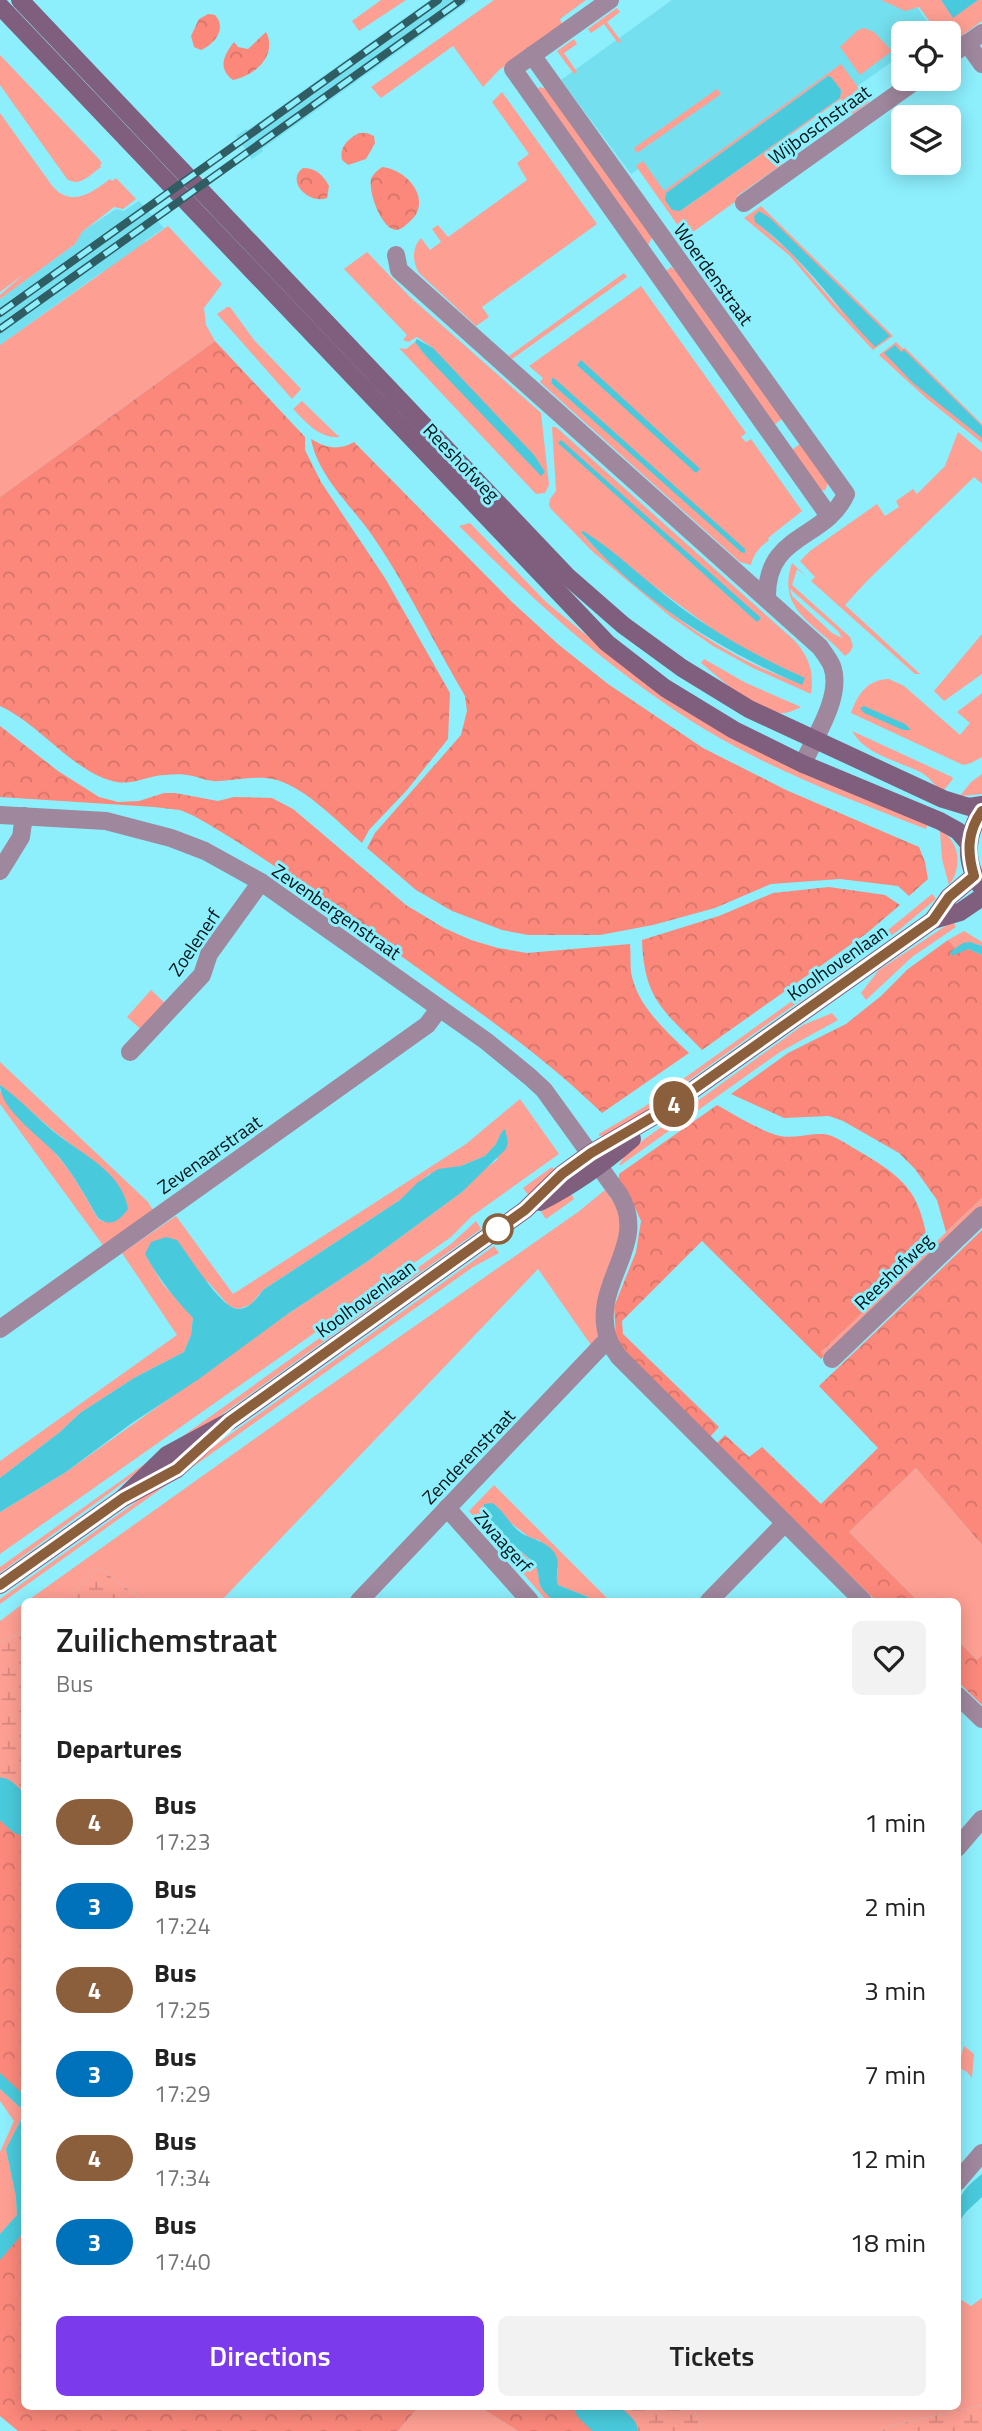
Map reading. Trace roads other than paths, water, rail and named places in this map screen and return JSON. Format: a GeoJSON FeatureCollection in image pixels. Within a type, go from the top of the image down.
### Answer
{"type":"FeatureCollection","features":[{"type":"Feature","properties":{"kind":"street","name":"Reeshofweg"},"geometry":{"type":"LineString","coordinates":[[20,0],[567,576],[623,625],[682,668],[748,709],[949,801],[970,807],[982,805]]}},
{"type":"Feature","properties":{"kind":"street"},"geometry":{"type":"LineString","coordinates":[[610,0],[513,69],[829,516]]}},
{"type":"Feature","properties":{"kind":"street","name":"Reeshofweg"},"geometry":{"type":"LineString","coordinates":[[0,6],[607,643],[665,688],[734,730],[803,764],[905,809],[935,819],[958,831],[969,844]]}},
{"type":"Feature","properties":{"kind":"street"},"geometry":{"type":"LineString","coordinates":[[975,38],[982,64]]}},
{"type":"Feature","properties":{"kind":"street","name":"Woerdenstraat"},"geometry":{"type":"LineString","coordinates":[[532,55],[846,494],[841,506],[789,545],[774,560],[766,583],[767,599]]}},
{"type":"Feature","properties":{"kind":"street","name":"Wijboschstraat"},"geometry":{"type":"LineString","coordinates":[[744,203],[901,91]]}},
{"type":"Feature","properties":{"kind":"street"},"geometry":{"type":"LineString","coordinates":[[396,255],[399,270],[820,647],[832,664],[834,695],[803,764]]}},
{"type":"Feature","properties":{"kind":"street"},"geometry":{"type":"LineString","coordinates":[[978,882],[969,860],[969,844],[975,823],[982,811]]}},
{"type":"Feature","properties":{"kind":"street","name":"Zevenbergenstraat"},"geometry":{"type":"LineString","coordinates":[[0,815],[106,821],[171,838],[205,851],[261,882],[486,1041],[544,1090],[623,1200],[631,1224],[606,1305],[604,1318],[608,1339]]}},
{"type":"Feature","properties":{"kind":"street"},"geometry":{"type":"LineString","coordinates":[[0,871],[21,837],[24,816]]}},
{"type":"Feature","properties":{"kind":"street","name":"Zoelenerf"},"geometry":{"type":"LineString","coordinates":[[130,1052],[202,975],[209,954],[261,882]]}},
{"type":"Feature","properties":{"kind":"street","name":"Koolhovenlaan"},"geometry":{"type":"LineString","coordinates":[[933,920],[949,897],[978,882]]}},
{"type":"Feature","properties":{"kind":"street","name":"Koolhovenlaan"},"geometry":{"type":"LineString","coordinates":[[0,1585],[123,1498],[167,1455],[230,1421],[525,1210],[562,1174],[595,1160],[933,920],[960,912],[982,897]]}},
{"type":"Feature","properties":{"kind":"street","name":"Zevenaarstraat"},"geometry":{"type":"LineString","coordinates":[[0,1329],[427,1026],[439,1009]]}},
{"type":"Feature","properties":{"kind":"street","name":"Reeshofweg"},"geometry":{"type":"LineString","coordinates":[[832,1359],[982,1214]]}},
{"type":"Feature","properties":{"kind":"street"},"geometry":{"type":"LineString","coordinates":[[608,1339],[619,1357],[647,1387],[860,1598]]}},
{"type":"Feature","properties":{"kind":"street","name":"Zenderenstraat"},"geometry":{"type":"LineString","coordinates":[[362,1598],[608,1339]]}},
{"type":"Feature","properties":{"kind":"street","name":"Zwaagerf"},"geometry":{"type":"LineString","coordinates":[[447,1508],[527,1598]]}},
{"type":"Feature","properties":{"kind":"street"},"geometry":{"type":"LineString","coordinates":[[712,1598],[785,1523]]}},
{"type":"Feature","properties":{"kind":"street"},"geometry":{"type":"LineString","coordinates":[[961,1699],[982,1719]]}},
{"type":"Feature","properties":{"kind":"street"},"geometry":{"type":"LineString","coordinates":[[961,1843],[982,1819]]}},
{"type":"Feature","properties":{"kind":"street"},"geometry":{"type":"LineString","coordinates":[[961,2177],[982,2153]]}},
{"type":"Feature","properties":{"kind":"waterway"},"geometry":{"type":"LineString","coordinates":[[0,1796],[21,1814]]}},
{"type":"Feature","properties":{"kind":"waterway"},"geometry":{"type":"LineString","coordinates":[[597,2410],[619,2431]]}},
{"type":"Feature","properties":{"kind":"railway"},"geometry":{"type":"LineString","coordinates":[[0,313],[438,0]]}},
{"type":"Feature","properties":{"kind":"railway"},"geometry":{"type":"LineString","coordinates":[[0,329],[461,0]]}}]}
